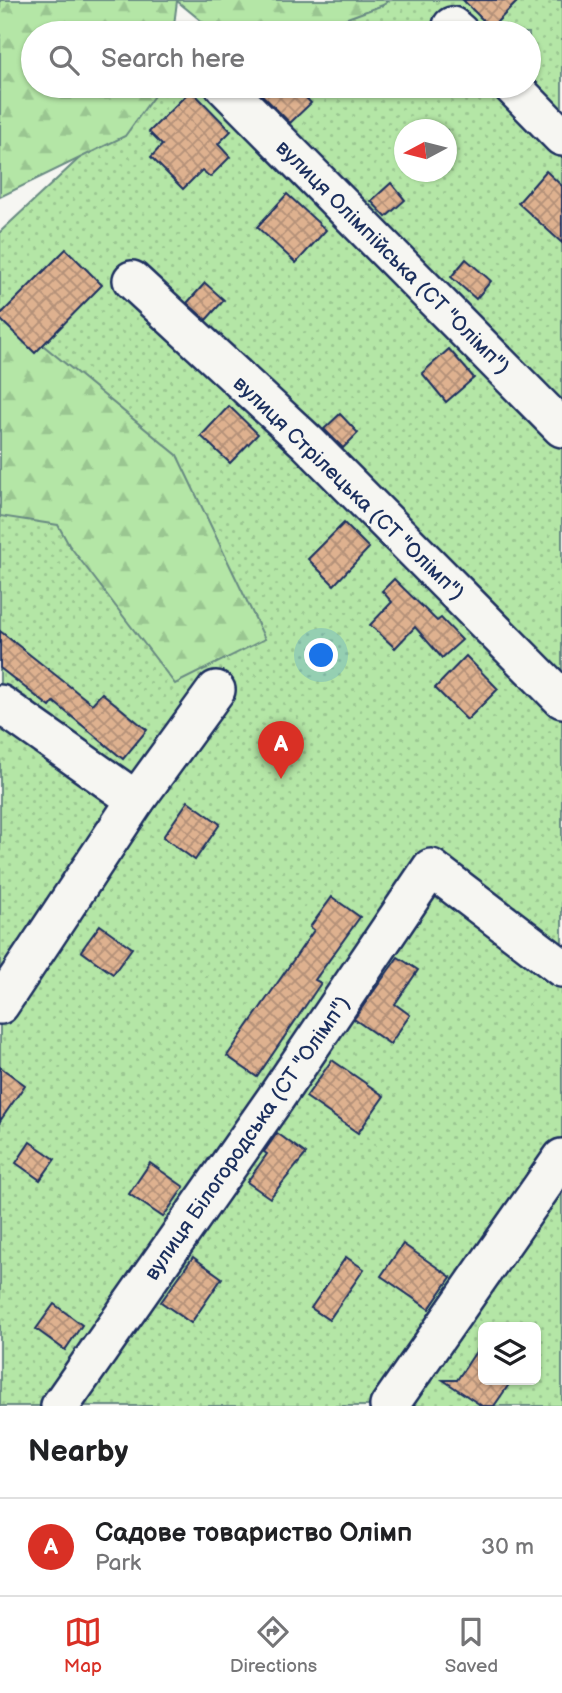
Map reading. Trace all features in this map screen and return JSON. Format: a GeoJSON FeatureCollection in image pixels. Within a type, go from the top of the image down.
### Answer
{"type":"FeatureCollection","features":[{"type":"Feature","properties":{"kind":"street","name":"вулиця Олімпійська (СТ \"Олімп\")"},"geometry":{"type":"LineString","coordinates":[[236,98],[562,428]]}},
{"type":"Feature","properties":{"kind":"street"},"geometry":{"type":"LineString","coordinates":[[524,98],[562,137]]}},
{"type":"Feature","properties":{"kind":"street","name":"вулиця Стрілецька (СТ \"Олімп\")"},"geometry":{"type":"LineString","coordinates":[[132,280],[307,442],[562,699]]}},
{"type":"Feature","properties":{"kind":"street"},"geometry":{"type":"LineString","coordinates":[[0,1005],[136,800],[215,690]]}},
{"type":"Feature","properties":{"kind":"street"},"geometry":{"type":"LineString","coordinates":[[0,704],[136,800]]}},
{"type":"Feature","properties":{"kind":"street","name":"вулиця Білогородська (СТ \"Олімп\")"},"geometry":{"type":"LineString","coordinates":[[60,1406],[275,1099],[431,868],[562,968]]}},
{"type":"Feature","properties":{"kind":"street"},"geometry":{"type":"LineString","coordinates":[[389,1406],[562,1158]]}},
{"type":"Feature","properties":{"kind":"green space"},"geometry":{"type":"Polygon","coordinates":[[[0,0],[390,0],[339,21],[201,21],[177,1],[174,21],[21,21],[21,98],[152,98],[125,136],[0,197],[0,0]]]}},
{"type":"Feature","properties":{"kind":"green space"},"geometry":{"type":"Polygon","coordinates":[[[326,0],[562,0],[562,1406],[0,1406],[0,232],[144,98],[541,98],[541,21],[281,21],[326,0]]]}},
{"type":"Feature","properties":{"kind":"green space"},"geometry":{"type":"Polygon","coordinates":[[[0,310],[177,455],[265,639],[175,684],[69,545],[58,525],[0,516],[0,310]]]}},
{"type":"Feature","properties":{"kind":"building"},"geometry":{"type":"Polygon","coordinates":[[[463,0],[519,0],[498,21],[484,21],[463,0]]]}},
{"type":"Feature","properties":{"kind":"building"},"geometry":{"type":"Polygon","coordinates":[[[183,98],[199,98],[231,131],[218,144],[230,157],[210,177],[202,170],[183,189],[151,157],[162,145],[149,132],[183,98]]]}},
{"type":"Feature","properties":{"kind":"building"},"geometry":{"type":"Polygon","coordinates":[[[265,98],[306,98],[311,103],[290,123],[265,98]]]}},
{"type":"Feature","properties":{"kind":"building"},"geometry":{"type":"Polygon","coordinates":[[[546,171],[562,186],[562,243],[518,203],[546,171]]]}},
{"type":"Feature","properties":{"kind":"building"},"geometry":{"type":"Polygon","coordinates":[[[391,183],[405,200],[386,217],[371,201],[391,183]]]}},
{"type":"Feature","properties":{"kind":"building"},"geometry":{"type":"Polygon","coordinates":[[[287,194],[326,230],[296,263],[257,227],[287,194]]]}},
{"type":"Feature","properties":{"kind":"building"},"geometry":{"type":"Polygon","coordinates":[[[66,249],[102,285],[35,353],[0,319],[0,315],[66,249]]]}},
{"type":"Feature","properties":{"kind":"building"},"geometry":{"type":"Polygon","coordinates":[[[466,259],[491,281],[476,299],[451,277],[466,259]]]}},
{"type":"Feature","properties":{"kind":"building"},"geometry":{"type":"Polygon","coordinates":[[[205,283],[224,300],[206,320],[187,303],[205,283]]]}},
{"type":"Feature","properties":{"kind":"building"},"geometry":{"type":"Polygon","coordinates":[[[449,349],[474,378],[446,402],[422,373],[449,349]]]}},
{"type":"Feature","properties":{"kind":"building"},"geometry":{"type":"Polygon","coordinates":[[[229,406],[258,434],[230,463],[201,436],[229,406]]]}},
{"type":"Feature","properties":{"kind":"building"},"geometry":{"type":"Polygon","coordinates":[[[340,414],[358,433],[343,448],[324,429],[340,414]]]}},
{"type":"Feature","properties":{"kind":"building"},"geometry":{"type":"Polygon","coordinates":[[[344,523],[369,548],[334,585],[308,559],[344,523]]]}},
{"type":"Feature","properties":{"kind":"building"},"geometry":{"type":"Polygon","coordinates":[[[394,579],[437,621],[441,618],[462,640],[442,658],[415,627],[395,648],[370,625],[392,602],[382,591],[394,579]]]}},
{"type":"Feature","properties":{"kind":"building"},"geometry":{"type":"Polygon","coordinates":[[[0,631],[92,704],[102,693],[147,730],[123,759],[54,702],[50,707],[0,668],[0,631]]]}},
{"type":"Feature","properties":{"kind":"building"},"geometry":{"type":"Polygon","coordinates":[[[466,656],[498,689],[467,720],[435,688],[466,656]]]}},
{"type":"Feature","properties":{"kind":"building"},"geometry":{"type":"Polygon","coordinates":[[[188,801],[220,824],[195,860],[163,837],[188,801]]]}},
{"type":"Feature","properties":{"kind":"building"},"geometry":{"type":"Polygon","coordinates":[[[332,897],[360,917],[315,980],[321,983],[257,1077],[227,1056],[314,930],[310,927],[332,897]]]}},
{"type":"Feature","properties":{"kind":"building"},"geometry":{"type":"Polygon","coordinates":[[[100,925],[132,948],[113,974],[81,951],[100,925]]]}},
{"type":"Feature","properties":{"kind":"building"},"geometry":{"type":"Polygon","coordinates":[[[398,957],[418,970],[395,1004],[410,1015],[390,1044],[354,1019],[398,957]]]}},
{"type":"Feature","properties":{"kind":"building"},"geometry":{"type":"Polygon","coordinates":[[[332,1060],[384,1096],[358,1133],[306,1097],[332,1060]]]}},
{"type":"Feature","properties":{"kind":"building"},"geometry":{"type":"Polygon","coordinates":[[[0,1067],[25,1085],[0,1121],[0,1067]]]}},
{"type":"Feature","properties":{"kind":"building"},"geometry":{"type":"Polygon","coordinates":[[[277,1133],[306,1154],[270,1198],[247,1182],[267,1154],[264,1152],[277,1133]]]}},
{"type":"Feature","properties":{"kind":"building"},"geometry":{"type":"Polygon","coordinates":[[[30,1142],[55,1159],[40,1180],[16,1163],[30,1142]]]}},
{"type":"Feature","properties":{"kind":"building"},"geometry":{"type":"Polygon","coordinates":[[[150,1163],[184,1187],[163,1217],[129,1194],[150,1163]]]}},
{"type":"Feature","properties":{"kind":"building"},"geometry":{"type":"Polygon","coordinates":[[[403,1244],[451,1277],[429,1309],[381,1276],[403,1244]]]}},
{"type":"Feature","properties":{"kind":"building"},"geometry":{"type":"Polygon","coordinates":[[[193,1257],[222,1278],[191,1323],[161,1302],[193,1257]]]}},
{"type":"Feature","properties":{"kind":"building"},"geometry":{"type":"Polygon","coordinates":[[[346,1257],[364,1269],[329,1320],[311,1308],[346,1257]]]}},
{"type":"Feature","properties":{"kind":"building"},"geometry":{"type":"Polygon","coordinates":[[[54,1304],[82,1325],[65,1350],[36,1329],[54,1304]]]}},
{"type":"Feature","properties":{"kind":"building"},"geometry":{"type":"Polygon","coordinates":[[[478,1348],[478,1385],[509,1385],[494,1406],[482,1406],[443,1380],[457,1380],[478,1348]]]}},
{"type":"Feature","properties":{"kind":"place","name":"Садове товариство Олімп"},"geometry":{"type":"Point","coordinates":[281,779]}}]}
